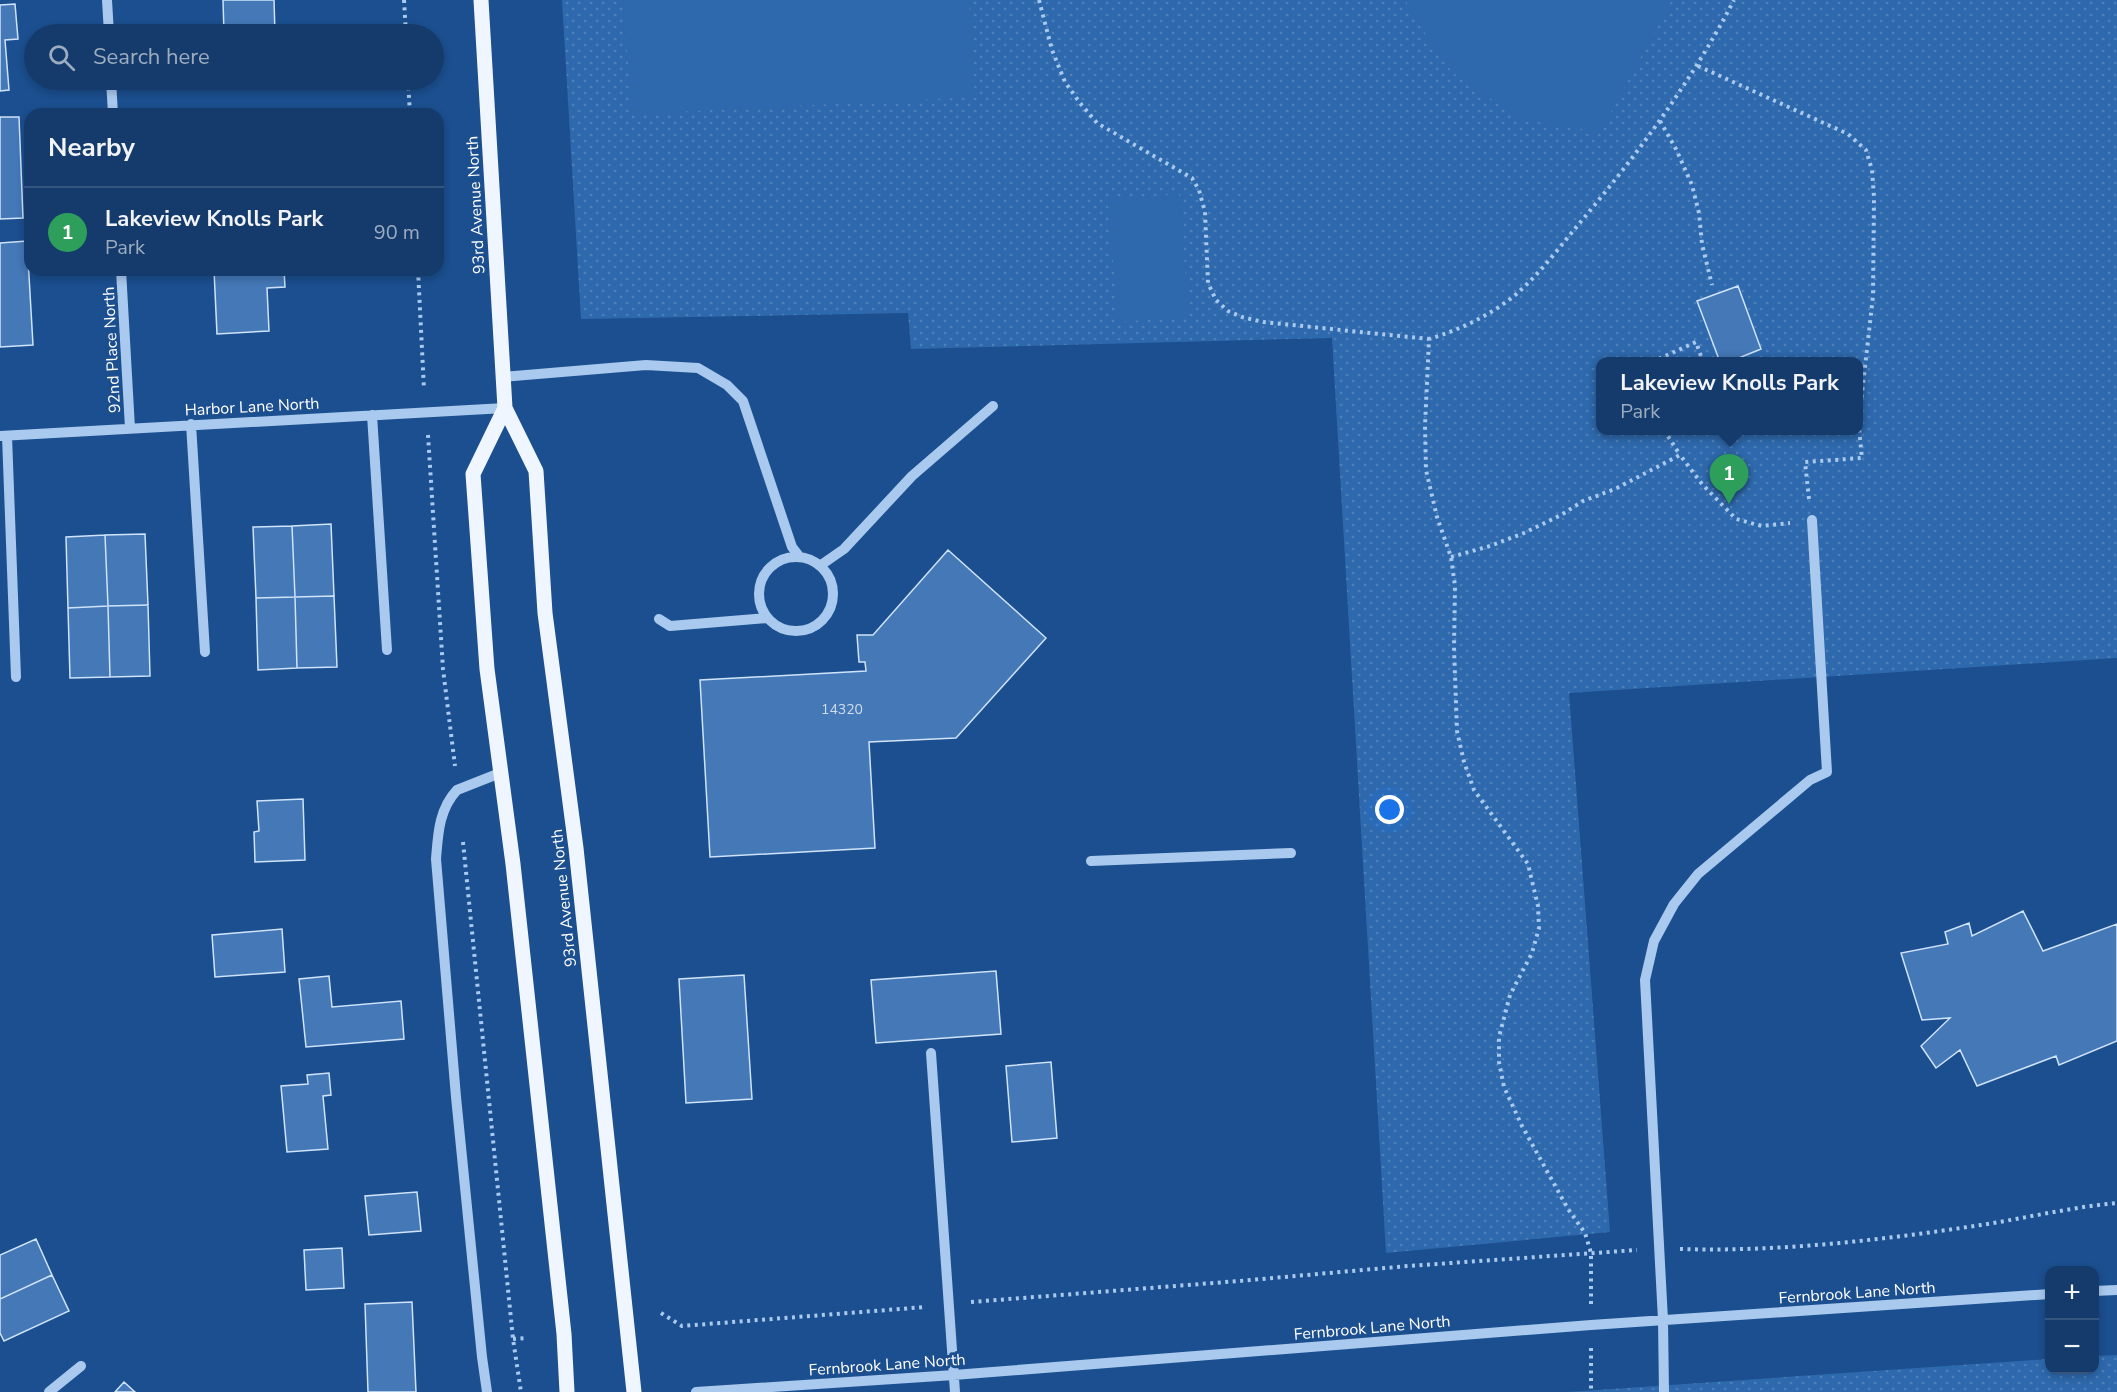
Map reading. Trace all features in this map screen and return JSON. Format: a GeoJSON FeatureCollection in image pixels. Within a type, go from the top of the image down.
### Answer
{"type":"FeatureCollection","features":[{"type":"Feature","properties":{"kind":"main road","name":"93rd Avenue North"},"geometry":{"type":"LineString","coordinates":[[481,0],[505,408],[536,471],[545,613],[576,848],[634,1392]]}},
{"type":"Feature","properties":{"kind":"main road","name":"93rd Avenue North"},"geometry":{"type":"LineString","coordinates":[[505,408],[473,474],[487,669],[513,864],[564,1334],[567,1392]]}},
{"type":"Feature","properties":{"kind":"street"},"geometry":{"type":"LineString","coordinates":[[107,0],[108,24]]}},
{"type":"Feature","properties":{"kind":"street"},"geometry":{"type":"LineString","coordinates":[[112,90],[113,108]]}},
{"type":"Feature","properties":{"kind":"street","name":"92nd Place North"},"geometry":{"type":"LineString","coordinates":[[122,276],[130,428]]}},
{"type":"Feature","properties":{"kind":"street"},"geometry":{"type":"LineString","coordinates":[[503,376],[646,365],[698,368],[727,385],[743,401],[792,547],[799,556]]}},
{"type":"Feature","properties":{"kind":"street"},"geometry":{"type":"LineString","coordinates":[[821,565],[844,549],[912,476],[993,406]]}},
{"type":"Feature","properties":{"kind":"street","name":"Harbor Lane North"},"geometry":{"type":"LineString","coordinates":[[3,436],[505,408]]}},
{"type":"Feature","properties":{"kind":"street"},"geometry":{"type":"LineString","coordinates":[[372,415],[387,650]]}},
{"type":"Feature","properties":{"kind":"street"},"geometry":{"type":"LineString","coordinates":[[191,424],[204,652]]}},
{"type":"Feature","properties":{"kind":"street"},"geometry":{"type":"LineString","coordinates":[[3,436],[16,677]]}},
{"type":"Feature","properties":{"kind":"street"},"geometry":{"type":"LineString","coordinates":[[1664,1392],[1663,1320],[1645,980],[1654,941],[1674,904],[1698,874],[1810,780],[1827,772],[1812,520]]}},
{"type":"Feature","properties":{"kind":"street"},"geometry":{"type":"LineString","coordinates":[[799,556],[821,565],[829,575],[834,593],[830,611],[823,621],[813,628],[801,631],[777,626],[761,608],[759,595],[760,582],[775,562],[786,557],[799,556]]}},
{"type":"Feature","properties":{"kind":"street"},"geometry":{"type":"LineString","coordinates":[[659,619],[670,626],[768,618]]}},
{"type":"Feature","properties":{"kind":"street"},"geometry":{"type":"LineString","coordinates":[[487,1392],[456,1097],[436,859],[439,822],[453,795],[457,790],[500,773]]}},
{"type":"Feature","properties":{"kind":"street"},"geometry":{"type":"LineString","coordinates":[[1091,861],[1291,853]]}},
{"type":"Feature","properties":{"kind":"street"},"geometry":{"type":"LineString","coordinates":[[931,1053],[955,1392]]}},
{"type":"Feature","properties":{"kind":"street"},"geometry":{"type":"LineString","coordinates":[[2099,1291],[2117,1290]]}},
{"type":"Feature","properties":{"kind":"street","name":"Fernbrook Lane North"},"geometry":{"type":"LineString","coordinates":[[696,1392],[954,1375],[1663,1320],[2045,1294]]}},
{"type":"Feature","properties":{"kind":"street"},"geometry":{"type":"LineString","coordinates":[[49,1392],[81,1366]]}},
{"type":"Feature","properties":{"kind":"path"},"geometry":{"type":"LineString","coordinates":[[404,0],[405,24]]}},
{"type":"Feature","properties":{"kind":"path"},"geometry":{"type":"LineString","coordinates":[[1039,0],[1052,50],[1065,82],[1080,104],[1097,123],[1192,178],[1199,190],[1205,212],[1208,283],[1216,300],[1228,311],[1263,322],[1429,339],[1448,334],[1491,313],[1515,295],[1536,274],[1605,193],[1660,121],[1698,66],[1734,0]]}},
{"type":"Feature","properties":{"kind":"path"},"geometry":{"type":"LineString","coordinates":[[1698,66],[1848,134],[1866,150],[1872,170],[1874,254],[1873,296],[1863,379]]}},
{"type":"Feature","properties":{"kind":"path"},"geometry":{"type":"LineString","coordinates":[[409,90],[410,108]]}},
{"type":"Feature","properties":{"kind":"path"},"geometry":{"type":"LineString","coordinates":[[1660,121],[1692,185],[1712,285]]}},
{"type":"Feature","properties":{"kind":"path"},"geometry":{"type":"LineString","coordinates":[[1429,339],[1425,426],[1426,470],[1437,517],[1451,557],[1455,586],[1454,648],[1457,731],[1464,762],[1474,790],[1528,864],[1538,906],[1539,928],[1532,953],[1510,995],[1499,1037],[1499,1062],[1504,1088],[1522,1126],[1563,1200],[1586,1233],[1591,1253],[1591,1276]]}},
{"type":"Feature","properties":{"kind":"path"},"geometry":{"type":"LineString","coordinates":[[1663,357],[1696,342],[1701,357]]}},
{"type":"Feature","properties":{"kind":"path"},"geometry":{"type":"LineString","coordinates":[[1667,435],[1702,484],[1736,519],[1762,526],[1812,520],[1805,462],[1862,458],[1860,435]]}},
{"type":"Feature","properties":{"kind":"path"},"geometry":{"type":"LineString","coordinates":[[1451,557],[1524,533],[1561,515],[1583,501],[1615,489],[1680,455]]}},
{"type":"Feature","properties":{"kind":"path"},"geometry":{"type":"LineString","coordinates":[[661,1312],[682,1326],[1408,1266],[1591,1253],[1729,1250],[1859,1241],[2117,1203]]}},
{"type":"Feature","properties":{"kind":"path"},"geometry":{"type":"LineString","coordinates":[[513,1340],[526,1338]]}},
{"type":"Feature","properties":{"kind":"path"},"geometry":{"type":"LineString","coordinates":[[1591,1365],[1591,1392]]}},
{"type":"Feature","properties":{"kind":"shaded area"},"geometry":{"type":"Polygon","coordinates":[[[562,0],[2117,0],[2117,658],[1569,693],[1610,1232],[1386,1253],[1332,338],[911,349],[908,313],[581,319],[562,0]]]}},
{"type":"Feature","properties":{"kind":"shaded area"},"geometry":{"type":"Polygon","coordinates":[[[623,0],[969,0],[975,97],[632,114],[623,0]]]}},
{"type":"Feature","properties":{"kind":"shaded area"},"geometry":{"type":"Polygon","coordinates":[[[1406,0],[1672,0],[1600,132],[1520,119],[1452,72],[1409,10],[1406,0]]]}},
{"type":"Feature","properties":{"kind":"shaded area"},"geometry":{"type":"Polygon","coordinates":[[[1179,194],[1189,317],[1118,322],[1108,200],[1179,194]]]}},
{"type":"Feature","properties":{"kind":"shaded area"},"geometry":{"type":"Polygon","coordinates":[[[2117,1355],[2117,1392],[1568,1392],[2045,1359],[2045,1374],[2099,1374],[2099,1356],[2117,1355]]]}},
{"type":"Feature","properties":{"kind":"building"},"geometry":{"type":"Polygon","coordinates":[[[223,0],[274,0],[275,24],[224,24],[223,0]]]}},
{"type":"Feature","properties":{"kind":"building"},"geometry":{"type":"Polygon","coordinates":[[[15,4],[18,39],[5,40],[9,90],[0,91],[0,5],[15,4]]]}},
{"type":"Feature","properties":{"kind":"building"},"geometry":{"type":"Polygon","coordinates":[[[0,117],[19,117],[23,218],[0,219],[0,117]]]}},
{"type":"Feature","properties":{"kind":"building"},"geometry":{"type":"Polygon","coordinates":[[[24,241],[24,276],[29,276],[33,345],[0,347],[0,243],[24,241]]]}},
{"type":"Feature","properties":{"kind":"building"},"geometry":{"type":"Polygon","coordinates":[[[214,276],[284,276],[285,287],[267,288],[269,331],[217,334],[214,276]]]}},
{"type":"Feature","properties":{"kind":"building"},"geometry":{"type":"Polygon","coordinates":[[[1738,286],[1761,349],[1741,357],[1718,357],[1697,301],[1738,286]]]}},
{"type":"Feature","properties":{"kind":"building"},"geometry":{"type":"Polygon","coordinates":[[[331,524],[334,596],[295,597],[292,526],[331,524]]]}},
{"type":"Feature","properties":{"kind":"building"},"geometry":{"type":"Polygon","coordinates":[[[292,526],[295,597],[256,598],[253,527],[292,526]]]}},
{"type":"Feature","properties":{"kind":"building"},"geometry":{"type":"Polygon","coordinates":[[[145,534],[148,605],[108,606],[105,535],[145,534]]]}},
{"type":"Feature","properties":{"kind":"building"},"geometry":{"type":"Polygon","coordinates":[[[105,535],[108,606],[68,608],[66,537],[105,535]]]}},
{"type":"Feature","properties":{"kind":"building"},"geometry":{"type":"Polygon","coordinates":[[[948,550],[1046,638],[956,738],[869,742],[875,848],[710,857],[700,680],[866,671],[865,662],[859,662],[857,635],[873,635],[948,550]]]}},
{"type":"Feature","properties":{"kind":"building"},"geometry":{"type":"Polygon","coordinates":[[[334,596],[337,667],[297,668],[295,597],[334,596]]]}},
{"type":"Feature","properties":{"kind":"building"},"geometry":{"type":"Polygon","coordinates":[[[295,597],[297,668],[258,670],[256,598],[295,597]]]}},
{"type":"Feature","properties":{"kind":"building"},"geometry":{"type":"Polygon","coordinates":[[[148,605],[150,676],[110,677],[108,606],[148,605]]]}},
{"type":"Feature","properties":{"kind":"building"},"geometry":{"type":"Polygon","coordinates":[[[108,606],[110,677],[70,678],[68,608],[108,606]]]}},
{"type":"Feature","properties":{"kind":"building"},"geometry":{"type":"Polygon","coordinates":[[[303,799],[305,860],[255,862],[254,832],[259,831],[257,801],[303,799]]]}},
{"type":"Feature","properties":{"kind":"building"},"geometry":{"type":"Polygon","coordinates":[[[2023,911],[2043,951],[2117,924],[2117,1041],[2059,1065],[2056,1056],[1977,1086],[1960,1050],[1936,1068],[1921,1046],[1950,1018],[1922,1020],[1901,953],[1948,944],[1945,932],[1969,923],[1972,936],[2023,911]]]}},
{"type":"Feature","properties":{"kind":"building"},"geometry":{"type":"Polygon","coordinates":[[[282,929],[285,972],[215,977],[212,935],[282,929]]]}},
{"type":"Feature","properties":{"kind":"building"},"geometry":{"type":"Polygon","coordinates":[[[996,971],[1001,1034],[876,1043],[871,980],[996,971]]]}},
{"type":"Feature","properties":{"kind":"building"},"geometry":{"type":"Polygon","coordinates":[[[744,975],[752,1099],[686,1103],[679,979],[744,975]]]}},
{"type":"Feature","properties":{"kind":"building"},"geometry":{"type":"Polygon","coordinates":[[[329,976],[332,1007],[401,1001],[404,1039],[306,1047],[299,979],[329,976]]]}},
{"type":"Feature","properties":{"kind":"building"},"geometry":{"type":"Polygon","coordinates":[[[1051,1062],[1057,1138],[1012,1142],[1006,1066],[1051,1062]]]}},
{"type":"Feature","properties":{"kind":"building"},"geometry":{"type":"Polygon","coordinates":[[[329,1073],[331,1095],[323,1096],[328,1149],[287,1152],[281,1086],[308,1084],[307,1075],[329,1073]]]}},
{"type":"Feature","properties":{"kind":"building"},"geometry":{"type":"Polygon","coordinates":[[[417,1192],[421,1231],[369,1235],[365,1196],[417,1192]]]}},
{"type":"Feature","properties":{"kind":"building"},"geometry":{"type":"Polygon","coordinates":[[[36,1239],[52,1275],[0,1299],[0,1255],[36,1239]]]}},
{"type":"Feature","properties":{"kind":"building"},"geometry":{"type":"Polygon","coordinates":[[[342,1248],[344,1288],[306,1290],[304,1250],[342,1248]]]}},
{"type":"Feature","properties":{"kind":"building"},"geometry":{"type":"Polygon","coordinates":[[[52,1275],[69,1311],[4,1341],[0,1333],[0,1299],[52,1275]]]}},
{"type":"Feature","properties":{"kind":"building"},"geometry":{"type":"Polygon","coordinates":[[[412,1302],[416,1392],[368,1392],[365,1304],[412,1302]]]}},
{"type":"Feature","properties":{"kind":"building"},"geometry":{"type":"Polygon","coordinates":[[[124,1382],[135,1392],[115,1392],[124,1382]]]}},
{"type":"Feature","properties":{"kind":"place","name":"Lakeview Knolls Park"},"geometry":{"type":"Point","coordinates":[1729,504]}}]}
